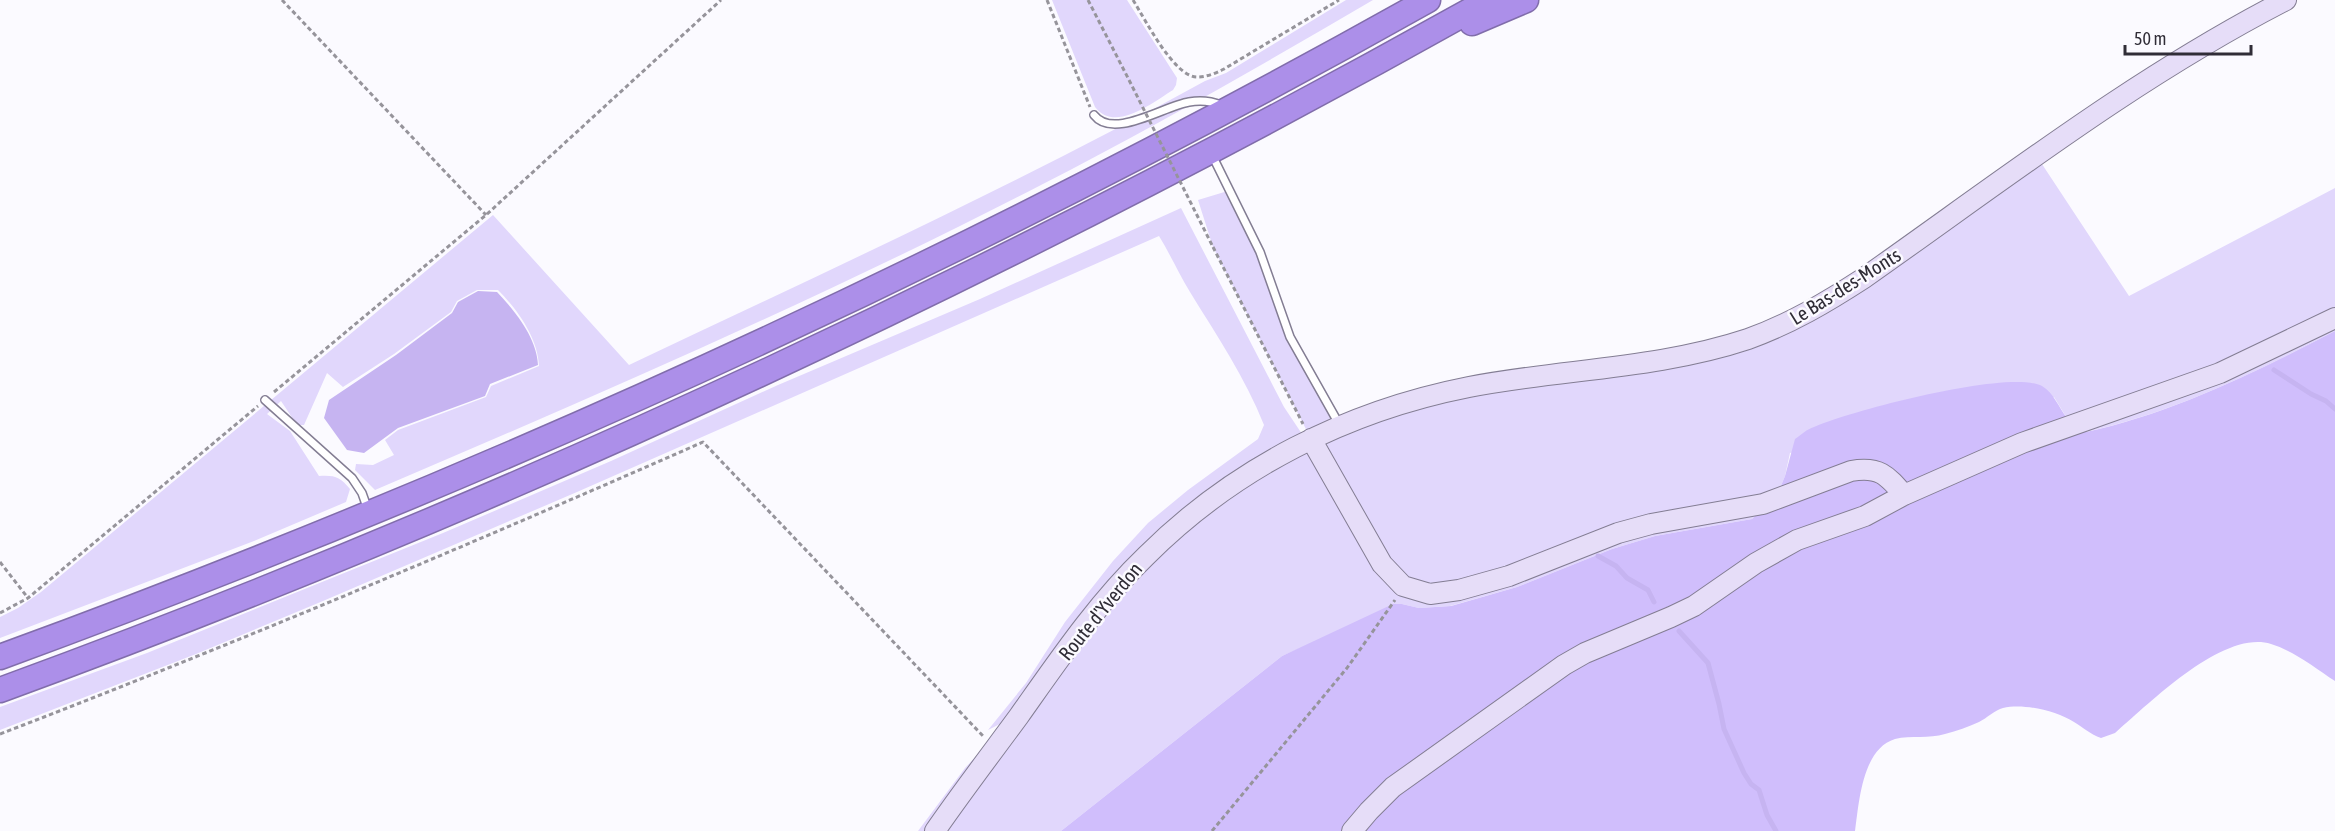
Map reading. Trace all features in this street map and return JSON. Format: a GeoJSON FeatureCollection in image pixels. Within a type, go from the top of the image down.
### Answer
{"type":"FeatureCollection","features":[{"type":"Feature","properties":{"kind":"highway"},"geometry":{"type":"LineString","coordinates":[[0,657],[177,590],[369,513],[587,420],[852,298],[1048,202],[1229,108],[1428,0]]}},
{"type":"Feature","properties":{"kind":"highway"},"geometry":{"type":"LineString","coordinates":[[0,690],[307,571],[588,453],[885,316],[1210,153],[1489,0]]}},
{"type":"Feature","properties":{"kind":"highway"},"geometry":{"type":"LineString","coordinates":[[1368,68],[1526,0]]}},
{"type":"Feature","properties":{"kind":"street","name":"Le Bas-des-Monts"},"geometry":{"type":"LineString","coordinates":[[1311,439],[1412,400],[1470,387],[1633,366],[1702,352],[1749,339],[1791,321],[1832,299],[1864,278],[2067,133],[2143,83],[2286,0]]}},
{"type":"Feature","properties":{"kind":"street"},"geometry":{"type":"LineString","coordinates":[[1352,831],[1394,787],[1564,665],[1585,652],[1694,606],[1756,563],[1797,540],[1865,516],[1904,495],[2022,443],[2112,413],[2220,372],[2335,318]]}},
{"type":"Feature","properties":{"kind":"street"},"geometry":{"type":"LineString","coordinates":[[1311,439],[1382,564],[1403,586],[1430,594],[1459,590],[1509,576],[1618,533],[1651,524],[1762,504],[1851,471],[1862,469],[1880,472],[1888,476],[1904,495]]}},
{"type":"Feature","properties":{"kind":"street","name":"Route d'Yverdon"},"geometry":{"type":"LineString","coordinates":[[935,831],[1095,613],[1145,556],[1222,491],[1251,471],[1311,439]]}},
{"type":"Feature","properties":{"kind":"lane"},"geometry":{"type":"LineString","coordinates":[[1094,115],[1104,124],[1117,125],[1190,102],[1204,101],[1229,108]]}},
{"type":"Feature","properties":{"kind":"lane"},"geometry":{"type":"LineString","coordinates":[[1210,153],[1251,232],[1290,337],[1341,426]]}},
{"type":"Feature","properties":{"kind":"lane"},"geometry":{"type":"LineString","coordinates":[[265,399],[352,478],[362,493],[369,513]]}},
{"type":"Feature","properties":{"kind":"path"},"geometry":{"type":"LineString","coordinates":[[282,0],[486,214]]}},
{"type":"Feature","properties":{"kind":"path"},"geometry":{"type":"LineString","coordinates":[[0,613],[28,598],[486,214],[721,0]]}},
{"type":"Feature","properties":{"kind":"path"},"geometry":{"type":"LineString","coordinates":[[1047,0],[1094,115]]}},
{"type":"Feature","properties":{"kind":"path"},"geometry":{"type":"LineString","coordinates":[[1088,0],[1311,439]]}},
{"type":"Feature","properties":{"kind":"path"},"geometry":{"type":"LineString","coordinates":[[1134,0],[1172,59],[1187,75],[1196,77],[1210,75],[1224,69],[1339,0]]}},
{"type":"Feature","properties":{"kind":"path"},"geometry":{"type":"LineString","coordinates":[[0,734],[325,604],[703,442],[995,749]]}},
{"type":"Feature","properties":{"kind":"path"},"geometry":{"type":"LineString","coordinates":[[0,562],[28,598]]}},
{"type":"Feature","properties":{"kind":"path"},"geometry":{"type":"LineString","coordinates":[[1212,831],[1347,668],[1393,604],[1403,586]]}},
{"type":"Feature","properties":{"kind":"shaded area"},"geometry":{"type":"Polygon","coordinates":[[[1052,0],[1127,0],[1177,78],[1173,90],[1134,113],[1113,117],[1103,114],[1095,107],[1052,0]]]}},
{"type":"Feature","properties":{"kind":"shaded area"},"geometry":{"type":"Polygon","coordinates":[[[1346,0],[1373,0],[1167,118],[959,226],[711,344],[375,490],[355,470],[356,464],[373,465],[394,455],[385,440],[398,430],[486,397],[491,386],[539,366],[531,335],[512,306],[498,290],[477,290],[457,301],[451,312],[394,354],[343,387],[327,373],[304,425],[297,425],[281,401],[267,414],[290,431],[319,476],[340,479],[350,489],[346,502],[254,541],[0,638],[0,617],[41,592],[493,215],[629,365],[920,227],[1063,156],[1205,81],[1226,73],[1346,0]]]}},
{"type":"Feature","properties":{"kind":"shaded area"},"geometry":{"type":"Polygon","coordinates":[[[2036,155],[2129,296],[2335,188],[2335,331],[2244,376],[2182,403],[2085,432],[2068,420],[2054,397],[1790,453],[1785,476],[1778,493],[1752,519],[1655,536],[1612,549],[1517,587],[1450,606],[1419,608],[1402,604],[1282,656],[1061,831],[935,831],[1145,556],[1311,439],[1213,247],[1198,200],[1231,190],[1251,232],[1284,322],[1341,426],[1361,417],[1763,333],[2036,155]]]}},
{"type":"Feature","properties":{"kind":"shaded area"},"geometry":{"type":"Polygon","coordinates":[[[1181,208],[1284,407],[1302,434],[1193,504],[1002,723],[988,730],[1026,683],[1065,622],[1113,561],[1148,523],[1188,490],[1258,439],[1264,425],[1239,373],[1159,236],[323,601],[196,654],[0,730],[0,707],[147,653],[443,533],[611,461],[778,385],[980,299],[1181,208]]]}},
{"type":"Feature","properties":{"kind":"shaded area"},"geometry":{"type":"Polygon","coordinates":[[[478,291],[497,292],[511,308],[524,325],[534,345],[538,365],[490,384],[485,396],[398,428],[364,453],[347,450],[324,418],[329,400],[396,355],[452,313],[458,302],[478,291]]]}},
{"type":"Feature","properties":{"kind":"shaded area"},"geometry":{"type":"Polygon","coordinates":[[[2335,331],[2335,681],[2288,651],[2271,644],[2252,642],[2231,648],[2210,658],[2167,688],[2115,733],[2101,738],[2058,714],[2040,709],[2011,707],[2000,709],[1979,722],[1945,734],[1895,739],[1875,754],[1869,765],[1861,792],[1855,831],[1061,831],[1282,656],[1393,604],[1419,608],[1451,606],[1517,587],[1612,549],[1655,536],[1752,519],[1778,493],[1795,439],[1811,428],[1860,411],[1929,394],[1965,387],[2024,382],[2046,389],[2067,418],[2086,432],[2182,403],[2244,376],[2335,331]]]}},
{"type":"Feature","properties":{"kind":"shaded area"},"geometry":{"type":"Polygon","coordinates":[[[979,753],[981,755],[927,831],[918,831],[965,768],[979,753]]]}},
{"type":"Feature","properties":{"kind":"waterway"},"geometry":{"type":"LineString","coordinates":[[2274,370],[2326,401],[2335,409]]}},
{"type":"Feature","properties":{"kind":"waterway"},"geometry":{"type":"LineString","coordinates":[[1598,556],[1616,566],[1627,578],[1648,590],[1654,602]]}},
{"type":"Feature","properties":{"kind":"waterway"},"geometry":{"type":"LineString","coordinates":[[1679,631],[1708,663],[1724,729],[1744,773],[1751,784],[1759,790],[1767,815],[1776,831]]}}]}
